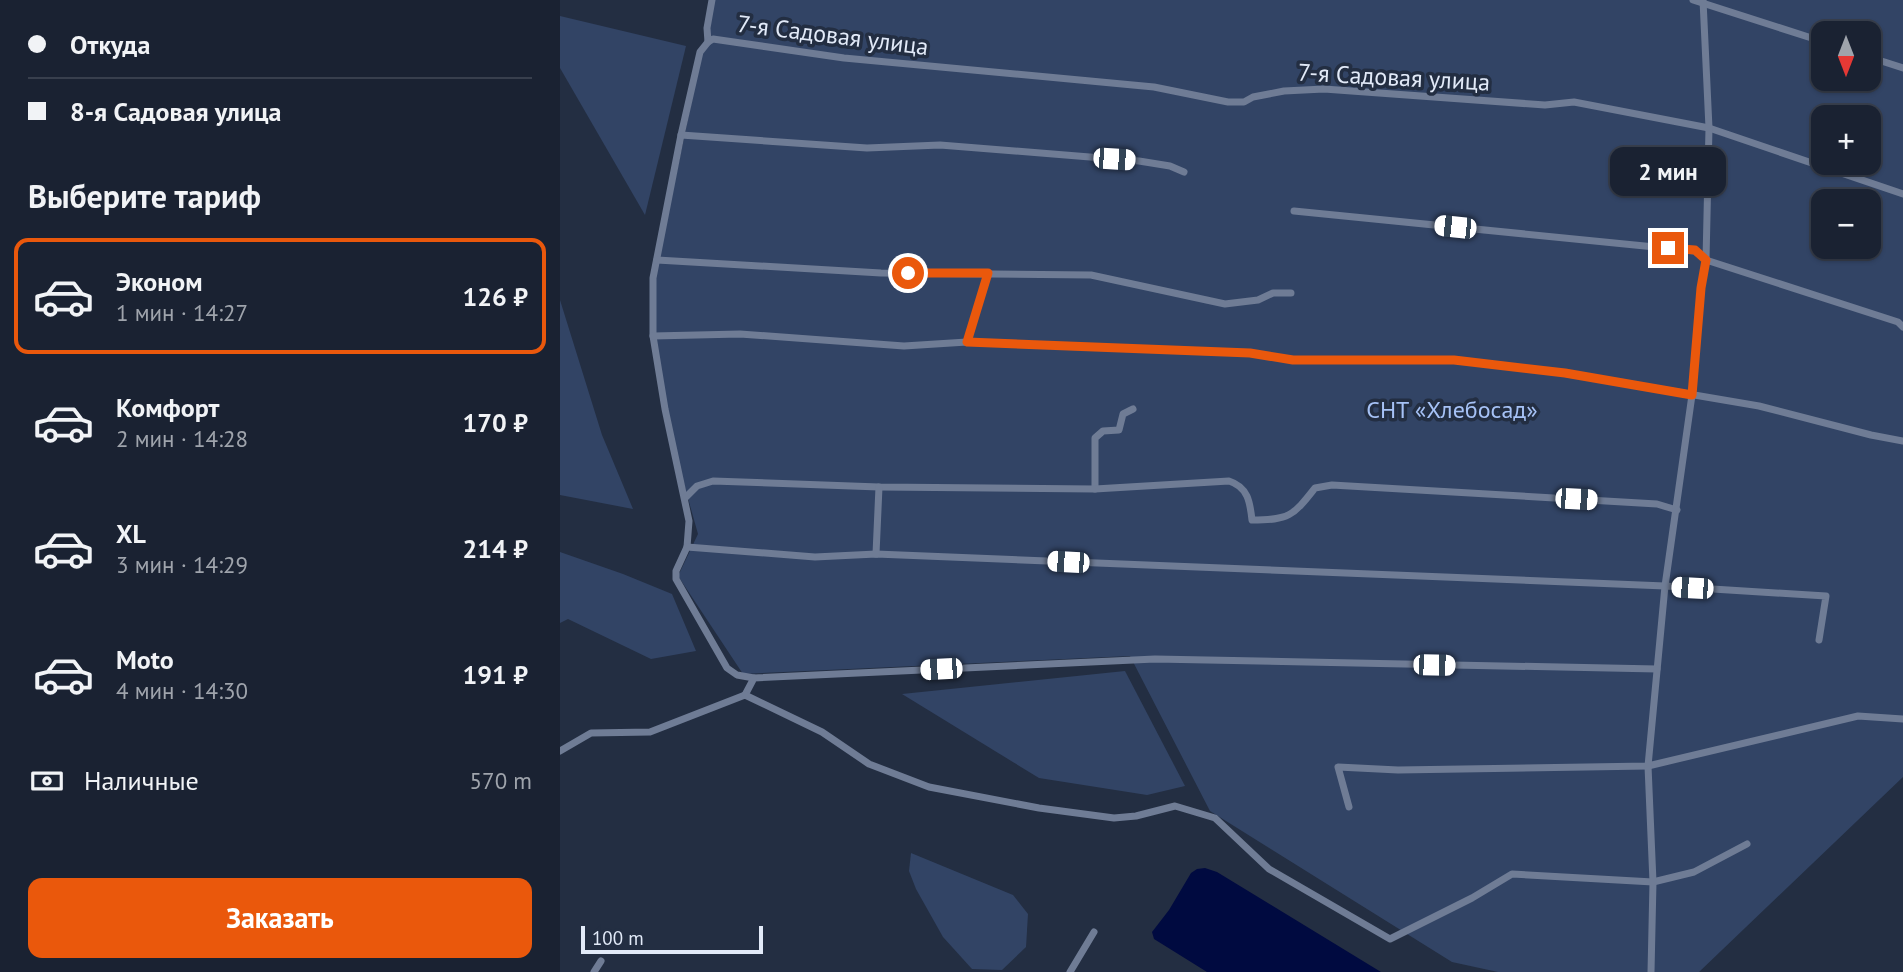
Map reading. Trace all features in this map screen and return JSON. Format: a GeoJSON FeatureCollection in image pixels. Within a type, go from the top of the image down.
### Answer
{"type":"FeatureCollection","features":[{"type":"Feature","properties":{"kind":"lane"},"geometry":{"type":"LineString","coordinates":[[712,0],[707,28],[708,42],[700,52],[653,278],[653,336],[665,409],[690,521],[687,547],[676,571],[676,579],[727,668],[737,675],[754,678],[1155,659],[1657,669]]}},
{"type":"Feature","properties":{"kind":"lane"},"geometry":{"type":"LineString","coordinates":[[1693,0],[1811,38]]}},
{"type":"Feature","properties":{"kind":"lane"},"geometry":{"type":"LineString","coordinates":[[1651,972],[1653,882],[1648,766],[1665,586],[1692,395],[1706,260],[1709,128],[1703,1]]}},
{"type":"Feature","properties":{"kind":"lane","name":"7-я Садовая улица"},"geometry":{"type":"LineString","coordinates":[[708,42],[713,40],[844,58],[1154,87],[1226,102],[1244,102],[1253,97],[1284,91],[1324,89],[1545,105],[1574,102],[1709,128],[1903,194]]}},
{"type":"Feature","properties":{"kind":"lane"},"geometry":{"type":"LineString","coordinates":[[1881,61],[1903,68]]}},
{"type":"Feature","properties":{"kind":"lane"},"geometry":{"type":"LineString","coordinates":[[681,135],[867,148],[940,145],[1139,160],[1170,166],[1184,172]]}},
{"type":"Feature","properties":{"kind":"lane"},"geometry":{"type":"LineString","coordinates":[[1294,211],[1695,250],[1706,260],[1898,321],[1903,327]]}},
{"type":"Feature","properties":{"kind":"lane"},"geometry":{"type":"LineString","coordinates":[[657,260],[881,274],[1091,275],[1225,304],[1258,300],[1273,293],[1291,293]]}},
{"type":"Feature","properties":{"kind":"lane"},"geometry":{"type":"LineString","coordinates":[[967,342],[988,273]]}},
{"type":"Feature","properties":{"kind":"lane"},"geometry":{"type":"LineString","coordinates":[[653,336],[740,334],[904,346],[967,342],[1250,353],[1293,360],[1454,360],[1565,373],[1759,406],[1903,441]]}},
{"type":"Feature","properties":{"kind":"lane"},"geometry":{"type":"LineString","coordinates":[[1096,489],[1095,438],[1103,431],[1119,430],[1124,414],[1133,409]]}},
{"type":"Feature","properties":{"kind":"lane"},"geometry":{"type":"LineString","coordinates":[[685,498],[697,486],[713,481],[879,487],[1096,489],[1233,482],[1250,499],[1252,520],[1273,520],[1289,515],[1296,511],[1315,488],[1332,485],[1657,504],[1677,510]]}},
{"type":"Feature","properties":{"kind":"lane"},"geometry":{"type":"LineString","coordinates":[[876,554],[879,487]]}},
{"type":"Feature","properties":{"kind":"lane"},"geometry":{"type":"LineString","coordinates":[[687,547],[815,556],[876,554],[1665,586],[1826,596],[1819,640]]}},
{"type":"Feature","properties":{"kind":"lane"},"geometry":{"type":"LineString","coordinates":[[560,751],[591,733],[650,732],[745,695],[754,678]]}},
{"type":"Feature","properties":{"kind":"lane"},"geometry":{"type":"LineString","coordinates":[[745,695],[822,732],[869,764],[929,787],[1039,808],[1114,818],[1136,816],[1175,806],[1215,818],[1269,869],[1390,939],[1472,898],[1512,874],[1653,882],[1694,872],[1747,844]]}},
{"type":"Feature","properties":{"kind":"lane"},"geometry":{"type":"LineString","coordinates":[[1349,807],[1338,767],[1398,770],[1648,766],[1858,716],[1903,719]]}},
{"type":"Feature","properties":{"kind":"lane"},"geometry":{"type":"LineString","coordinates":[[1070,972],[1094,932]]}},
{"type":"Feature","properties":{"kind":"lane"},"geometry":{"type":"LineString","coordinates":[[594,972],[601,961]]}},
{"type":"Feature","properties":{"kind":"green space","name":"СНТ «Хлебосад»"},"geometry":{"type":"Polygon","coordinates":[[[713,0],[1903,0],[1903,777],[1699,972],[1498,972],[1452,962],[1210,811],[1130,656],[743,674],[678,576],[698,534],[663,409],[651,295],[713,0]]]}},
{"type":"Feature","properties":{"kind":"green space"},"geometry":{"type":"Polygon","coordinates":[[[560,16],[686,46],[645,215],[560,68],[560,16]]]}},
{"type":"Feature","properties":{"kind":"green space"},"geometry":{"type":"Polygon","coordinates":[[[560,300],[602,435],[633,509],[560,495],[560,300]]]}},
{"type":"Feature","properties":{"kind":"green space"},"geometry":{"type":"Polygon","coordinates":[[[560,552],[672,594],[696,651],[651,659],[568,619],[560,623],[560,552]]]}},
{"type":"Feature","properties":{"kind":"green space"},"geometry":{"type":"Polygon","coordinates":[[[1125,671],[1185,786],[1147,795],[1039,778],[902,694],[1125,671]]]}},
{"type":"Feature","properties":{"kind":"green space"},"geometry":{"type":"Polygon","coordinates":[[[911,853],[1013,895],[1028,914],[1026,947],[1002,970],[972,969],[943,937],[916,889],[909,871],[911,853]]]}},
{"type":"Feature","properties":{"kind":"shaded area"},"geometry":{"type":"Polygon","coordinates":[[[1205,868],[1217,872],[1381,972],[1207,972],[1154,939],[1152,932],[1191,873],[1205,868]]]}},
{"type":"Feature","properties":{"kind":"route"},"geometry":{"type":"LineString","coordinates":[[908,273],[988,273],[967,342],[1250,353],[1293,360],[1454,360],[1565,373],[1692,395],[1706,260],[1695,250],[1668,248]]}}]}
